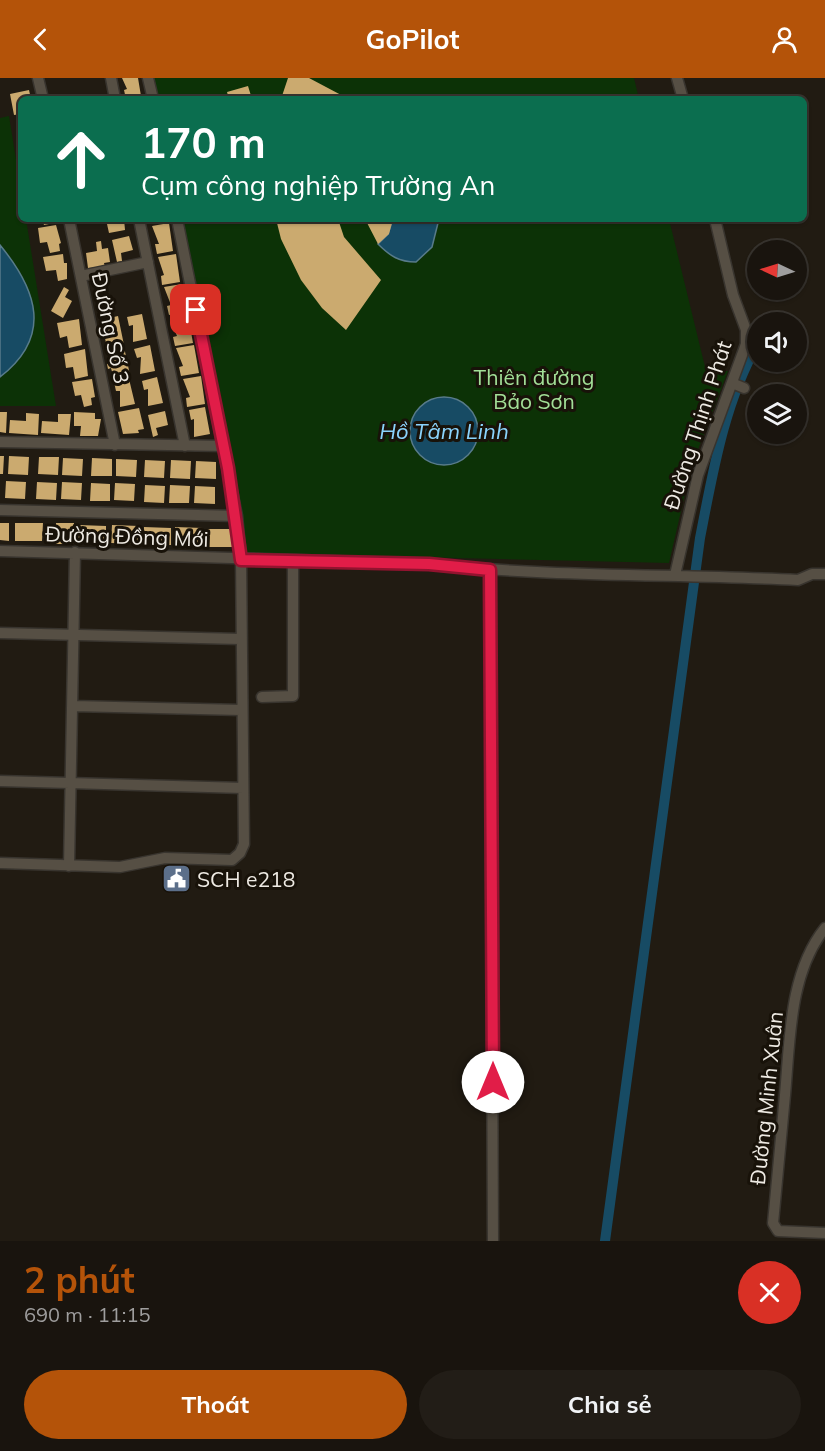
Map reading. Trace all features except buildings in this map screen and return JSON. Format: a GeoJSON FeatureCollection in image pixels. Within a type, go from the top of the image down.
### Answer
{"type":"FeatureCollection","features":[{"type":"Feature","properties":{"kind":"street"},"geometry":{"type":"LineString","coordinates":[[38,78],[42,96]]}},
{"type":"Feature","properties":{"kind":"street"},"geometry":{"type":"LineString","coordinates":[[111,78],[114,96]]}},
{"type":"Feature","properties":{"kind":"street"},"geometry":{"type":"LineString","coordinates":[[148,78],[152,96]]}},
{"type":"Feature","properties":{"kind":"street"},"geometry":{"type":"LineString","coordinates":[[677,78],[682,96]]}},
{"type":"Feature","properties":{"kind":"street","name":"Đường Số 3"},"geometry":{"type":"LineString","coordinates":[[70,222],[116,445]]}},
{"type":"Feature","properties":{"kind":"street"},"geometry":{"type":"LineString","coordinates":[[141,222],[184,446]]}},
{"type":"Feature","properties":{"kind":"street"},"geometry":{"type":"LineString","coordinates":[[0,862],[120,867],[165,858],[232,860],[240,853],[244,844],[240,639],[241,560],[237,516],[178,222]]}},
{"type":"Feature","properties":{"kind":"street","name":"Đường Thịnh Phát"},"geometry":{"type":"LineString","coordinates":[[680,575],[698,475],[738,386],[746,344],[746,330],[734,295],[716,222]]}},
{"type":"Feature","properties":{"kind":"street"},"geometry":{"type":"LineString","coordinates":[[81,276],[148,262]]}},
{"type":"Feature","properties":{"kind":"street"},"geometry":{"type":"LineString","coordinates":[[0,442],[224,446]]}},
{"type":"Feature","properties":{"kind":"street"},"geometry":{"type":"LineString","coordinates":[[0,510],[237,516]]}},
{"type":"Feature","properties":{"kind":"street","name":"Đường Đồng Mới"},"geometry":{"type":"LineString","coordinates":[[0,551],[429,564],[490,570],[798,580],[812,574],[825,574]]}},
{"type":"Feature","properties":{"kind":"street"},"geometry":{"type":"LineString","coordinates":[[69,866],[75,552]]}},
{"type":"Feature","properties":{"kind":"street"},"geometry":{"type":"LineString","coordinates":[[262,697],[293,696],[293,561]]}},
{"type":"Feature","properties":{"kind":"street"},"geometry":{"type":"LineString","coordinates":[[490,570],[493,1241]]}},
{"type":"Feature","properties":{"kind":"street"},"geometry":{"type":"LineString","coordinates":[[0,633],[240,639]]}},
{"type":"Feature","properties":{"kind":"street"},"geometry":{"type":"LineString","coordinates":[[73,706],[241,710]]}},
{"type":"Feature","properties":{"kind":"street"},"geometry":{"type":"LineString","coordinates":[[0,782],[243,788]]}},
{"type":"Feature","properties":{"kind":"street","name":"Đường Minh Xuân"},"geometry":{"type":"LineString","coordinates":[[825,928],[813,943],[803,968],[792,1019],[773,1222],[778,1231],[825,1233]]}},
{"type":"Feature","properties":{"kind":"green space"},"geometry":{"type":"Polygon","coordinates":[[[152,78],[634,78],[638,96],[155,96],[152,78]]]}},
{"type":"Feature","properties":{"kind":"green space"},"geometry":{"type":"Polygon","coordinates":[[[9,116],[18,172],[18,222],[26,222],[56,406],[0,406],[0,118],[9,116]]]}},
{"type":"Feature","properties":{"kind":"green space","name":"Thiên đường Bảo Sơn"},"geometry":{"type":"Polygon","coordinates":[[[181,222],[670,222],[706,371],[728,371],[691,468],[669,563],[247,553],[181,222]]]}},
{"type":"Feature","properties":{"kind":"water"},"geometry":{"type":"Polygon","coordinates":[[[392,222],[438,222],[432,247],[416,262],[395,258],[378,244],[388,234],[392,222]]]}},
{"type":"Feature","properties":{"kind":"water"},"geometry":{"type":"Polygon","coordinates":[[[0,245],[23,279],[34,312],[33,329],[28,345],[17,361],[0,377],[0,245]]]}},
{"type":"Feature","properties":{"kind":"water","name":"Hồ Tâm Linh"},"geometry":{"type":"Polygon","coordinates":[[[437,397],[451,397],[463,402],[473,412],[478,431],[473,450],[463,460],[451,465],[437,465],[425,460],[415,450],[410,438],[410,424],[415,412],[425,402],[437,397]]]}},
{"type":"Feature","properties":{"kind":"waterway"},"geometry":{"type":"LineString","coordinates":[[605,1241],[700,538],[721,438],[747,364]]}},
{"type":"Feature","properties":{"kind":"place","name":"SCH e218"},"geometry":{"type":"Point","coordinates":[176,879]}},
{"type":"Feature","properties":{"kind":"route"},"geometry":{"type":"LineString","coordinates":[[196,310],[237,516],[241,560],[429,564],[490,570],[492,604],[493,1082]]}}]}
